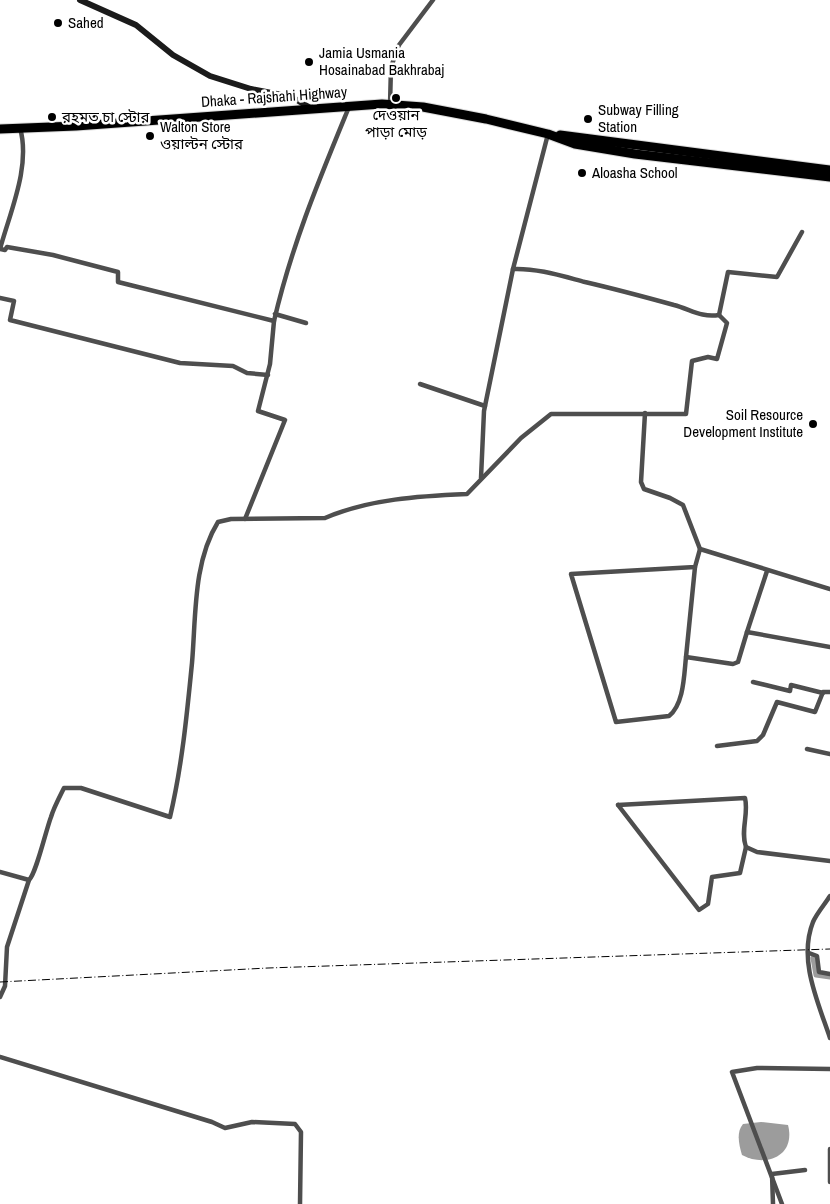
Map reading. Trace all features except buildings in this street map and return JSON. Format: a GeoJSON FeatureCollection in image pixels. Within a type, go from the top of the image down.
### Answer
{"type":"FeatureCollection","features":[{"type":"Feature","properties":{"kind":"highway","name":"Dhaka - Rajshahi Highway"},"geometry":{"type":"LineString","coordinates":[[0,129],[312,108],[390,105],[423,107],[548,134],[830,170]]}},
{"type":"Feature","properties":{"kind":"highway","name":"Dhaka - Rajshahi Highway"},"geometry":{"type":"LineString","coordinates":[[548,134],[574,144],[635,154],[830,177]]}},
{"type":"Feature","properties":{"kind":"street"},"geometry":{"type":"LineString","coordinates":[[80,0],[136,25],[174,55],[210,76],[251,89],[292,97],[312,108]]}},
{"type":"Feature","properties":{"kind":"street"},"geometry":{"type":"LineString","coordinates":[[390,105],[391,66],[399,45],[433,0]]}},
{"type":"Feature","properties":{"kind":"street"},"geometry":{"type":"LineString","coordinates":[[246,519],[285,420],[258,411],[268,374],[275,314],[288,262],[305,213],[349,106]]}},
{"type":"Feature","properties":{"kind":"street"},"geometry":{"type":"LineString","coordinates":[[20,128],[22,156],[20,177],[0,249],[5,250],[7,247],[53,255],[118,272],[118,282],[274,321]]}},
{"type":"Feature","properties":{"kind":"street"},"geometry":{"type":"LineString","coordinates":[[481,479],[485,406],[513,269],[533,184],[548,134]]}},
{"type":"Feature","properties":{"kind":"street"},"geometry":{"type":"LineString","coordinates":[[719,315],[728,272],[777,276],[802,232]]}},
{"type":"Feature","properties":{"kind":"street"},"geometry":{"type":"LineString","coordinates":[[0,997],[6,986],[7,947],[29,880],[33,876],[42,840],[64,788],[81,788],[170,817],[178,784],[187,711],[200,569],[210,534],[218,522],[231,519],[325,518],[338,512],[410,496],[467,494],[521,438],[551,414],[645,412],[686,414],[692,361],[708,357],[717,359],[727,323],[719,315],[696,314],[678,306],[568,277],[524,268],[513,269]]}},
{"type":"Feature","properties":{"kind":"street"},"geometry":{"type":"LineString","coordinates":[[0,298],[14,301],[10,320],[180,363],[233,366],[247,373],[268,374]]}},
{"type":"Feature","properties":{"kind":"street"},"geometry":{"type":"LineString","coordinates":[[275,314],[306,324]]}},
{"type":"Feature","properties":{"kind":"street"},"geometry":{"type":"LineString","coordinates":[[420,384],[485,406]]}},
{"type":"Feature","properties":{"kind":"street"},"geometry":{"type":"LineString","coordinates":[[645,412],[640,482],[644,489],[670,498],[683,505],[700,549],[695,567],[683,684],[675,712],[670,716],[616,722],[571,574],[695,567]]}},
{"type":"Feature","properties":{"kind":"street"},"geometry":{"type":"LineString","coordinates":[[700,549],[830,589]]}},
{"type":"Feature","properties":{"kind":"street"},"geometry":{"type":"LineString","coordinates":[[686,657],[734,664],[738,662],[767,571]]}},
{"type":"Feature","properties":{"kind":"street"},"geometry":{"type":"LineString","coordinates":[[747,632],[830,647]]}},
{"type":"Feature","properties":{"kind":"street"},"geometry":{"type":"LineString","coordinates":[[753,682],[790,691],[792,685],[823,693],[830,692]]}},
{"type":"Feature","properties":{"kind":"street"},"geometry":{"type":"LineString","coordinates":[[717,746],[757,741],[763,735],[777,702],[815,712],[823,693]]}},
{"type":"Feature","properties":{"kind":"street"},"geometry":{"type":"LineString","coordinates":[[807,749],[830,754]]}},
{"type":"Feature","properties":{"kind":"street"},"geometry":{"type":"LineString","coordinates":[[746,847],[740,873],[737,875],[712,877],[708,904],[699,910],[618,805],[745,798],[747,806],[744,840],[746,847],[757,852],[830,861]]}},
{"type":"Feature","properties":{"kind":"street"},"geometry":{"type":"LineString","coordinates":[[0,872],[29,880]]}},
{"type":"Feature","properties":{"kind":"street"},"geometry":{"type":"LineString","coordinates":[[830,896],[813,922],[809,954],[810,972],[819,1008],[830,1038]]}},
{"type":"Feature","properties":{"kind":"street"},"geometry":{"type":"LineString","coordinates":[[809,954],[818,956],[819,972],[830,974]]}},
{"type":"Feature","properties":{"kind":"street"},"geometry":{"type":"LineString","coordinates":[[0,1057],[212,1122],[225,1128],[252,1122],[295,1124],[301,1132],[300,1204]]}},
{"type":"Feature","properties":{"kind":"street"},"geometry":{"type":"LineString","coordinates":[[782,1204],[732,1072],[757,1068],[830,1069]]}},
{"type":"Feature","properties":{"kind":"street"},"geometry":{"type":"LineString","coordinates":[[830,1148],[830,1182]]}},
{"type":"Feature","properties":{"kind":"street"},"geometry":{"type":"LineString","coordinates":[[773,1204],[772,1174],[805,1170]]}},
{"type":"Feature","properties":{"kind":"shaded area"},"geometry":{"type":"Polygon","coordinates":[[[761,1122],[788,1125],[788,1145],[777,1156],[769,1159],[751,1159],[742,1155],[739,1131],[743,1124],[761,1122]]]}},
{"type":"Feature","properties":{"kind":"waterway"},"geometry":{"type":"LineString","coordinates":[[813,958],[816,975],[830,977]]}},
{"type":"Feature","properties":{"kind":"railway"},"geometry":{"type":"LineString","coordinates":[[0,982],[268,968],[830,949]]}},
{"type":"Feature","properties":{"kind":"place","name":"Sahed"},"geometry":{"type":"Point","coordinates":[58,23]}},
{"type":"Feature","properties":{"kind":"place","name":"Jamia Usmania Hosainabad Bakhrabaj"},"geometry":{"type":"Point","coordinates":[309,62]}},
{"type":"Feature","properties":{"kind":"place","name":"দেওয়ান পাড়া মোড়"},"geometry":{"type":"Point","coordinates":[396,98]}},
{"type":"Feature","properties":{"kind":"place","name":"রহমত চা স্টোর"},"geometry":{"type":"Point","coordinates":[52,117]}},
{"type":"Feature","properties":{"kind":"place","name":"Subway Filling Station"},"geometry":{"type":"Point","coordinates":[588,119]}},
{"type":"Feature","properties":{"kind":"place","name":"Walton Store ওয়াল্টন স্টোর"},"geometry":{"type":"Point","coordinates":[150,136]}},
{"type":"Feature","properties":{"kind":"place","name":"Aloasha School"},"geometry":{"type":"Point","coordinates":[582,173]}},
{"type":"Feature","properties":{"kind":"place","name":"Soil Resource Development Institute"},"geometry":{"type":"Point","coordinates":[813,424]}}]}
